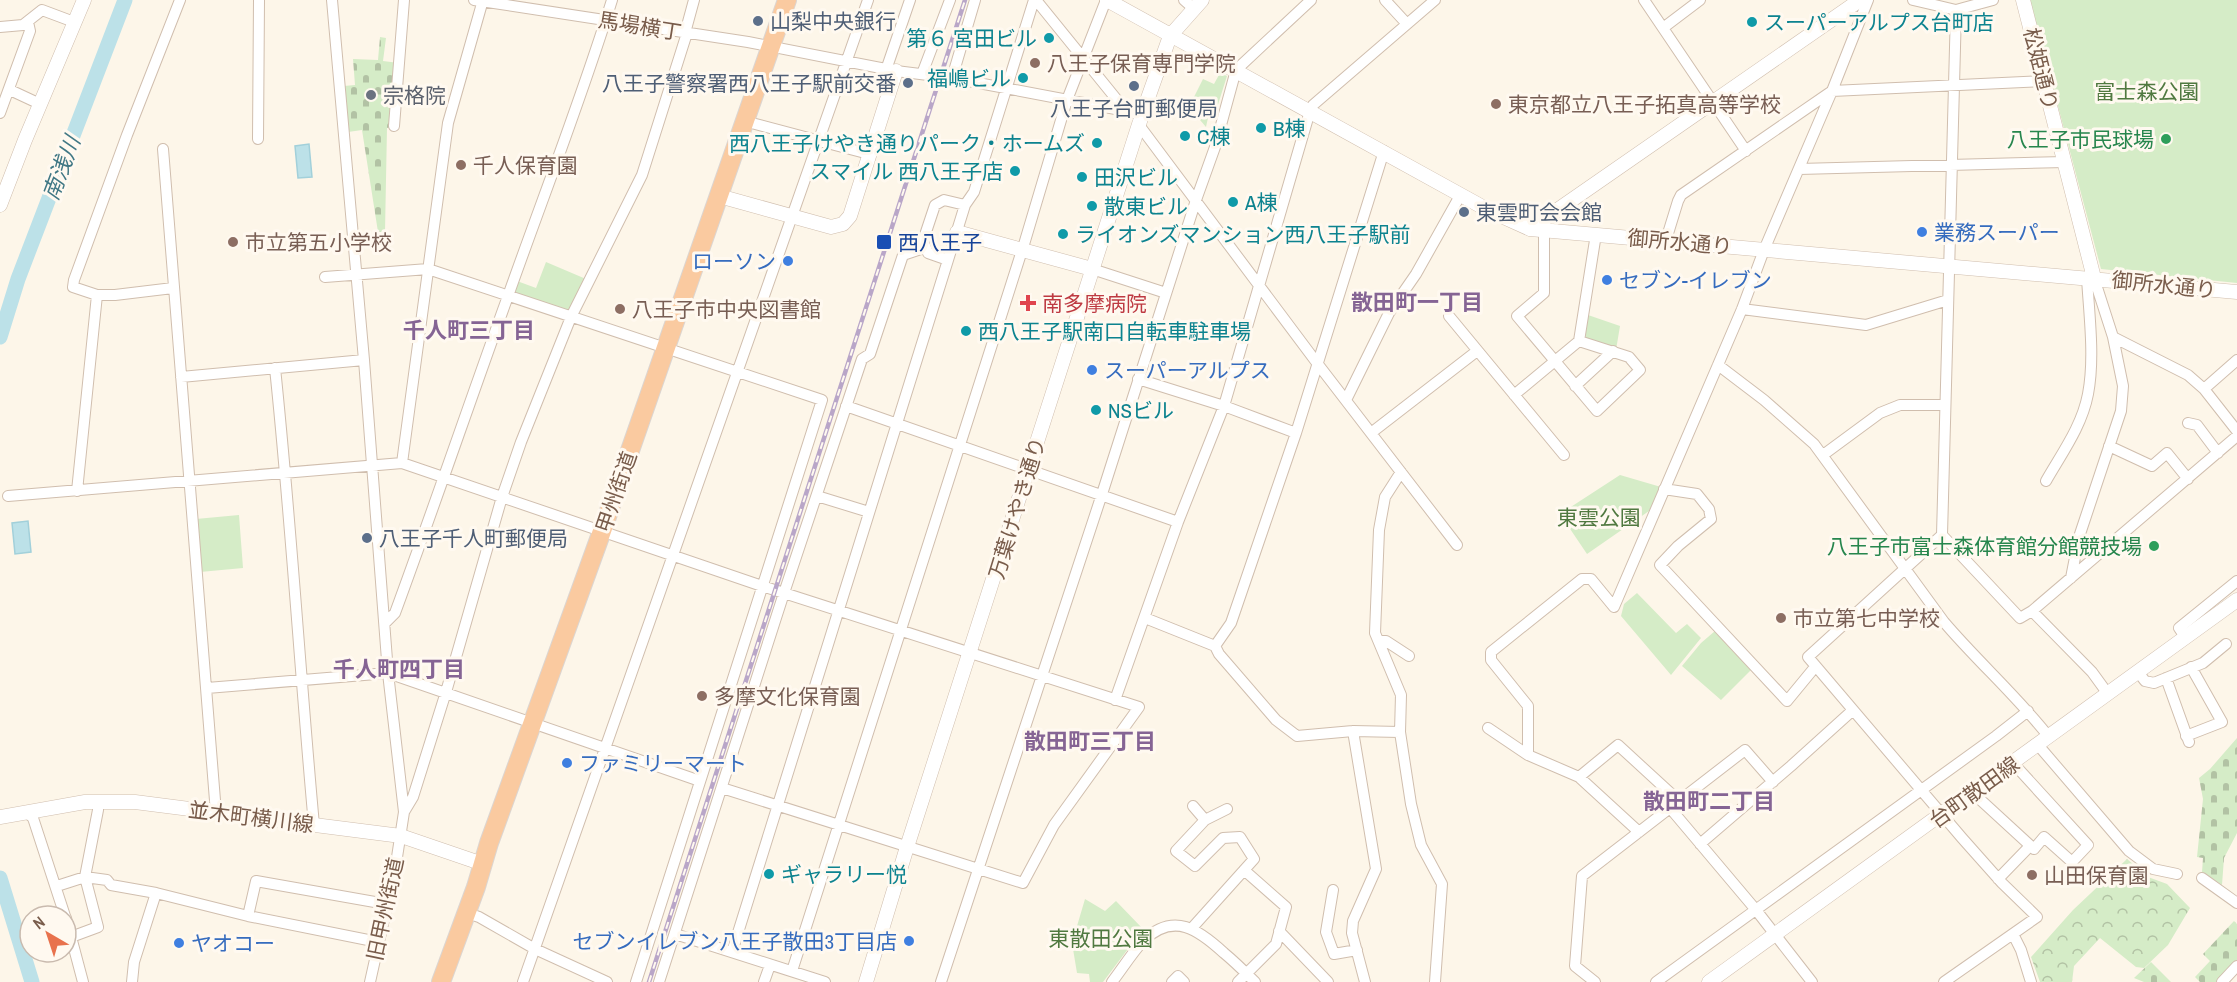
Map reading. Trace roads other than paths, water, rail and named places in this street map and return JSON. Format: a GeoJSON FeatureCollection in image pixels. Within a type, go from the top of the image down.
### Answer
{"type":"FeatureCollection","features":[{"type":"Feature","properties":{"kind":"highway","name":"甲州街道"},"geometry":{"type":"LineString","coordinates":[[441,982],[602,531],[787,0]]}},
{"type":"Feature","properties":{"kind":"street"},"geometry":{"type":"LineString","coordinates":[[0,205],[84,0]]}},
{"type":"Feature","properties":{"kind":"street"},"geometry":{"type":"LineString","coordinates":[[173,288],[115,296],[97,295],[73,287],[127,135],[180,0]]}},
{"type":"Feature","properties":{"kind":"street"},"geometry":{"type":"LineString","coordinates":[[258,139],[259,0]]}},
{"type":"Feature","properties":{"kind":"street"},"geometry":{"type":"LineString","coordinates":[[332,0],[357,274],[388,673],[404,812]]}},
{"type":"Feature","properties":{"kind":"street"},"geometry":{"type":"LineString","coordinates":[[394,126],[404,0]]}},
{"type":"Feature","properties":{"kind":"street"},"geometry":{"type":"LineString","coordinates":[[402,463],[448,123],[480,0]]}},
{"type":"Feature","properties":{"kind":"street","name":"馬場横丁"},"geometry":{"type":"LineString","coordinates":[[480,0],[547,5],[605,21],[686,33],[891,70],[952,78],[1126,111],[1141,120]]}},
{"type":"Feature","properties":{"kind":"street"},"geometry":{"type":"LineString","coordinates":[[385,623],[395,613],[445,478],[508,295],[561,153],[612,0]]}},
{"type":"Feature","properties":{"kind":"street"},"geometry":{"type":"LineString","coordinates":[[404,812],[413,797],[502,497],[521,442],[571,317],[642,175],[694,0]]}},
{"type":"Feature","properties":{"kind":"street"},"geometry":{"type":"LineString","coordinates":[[523,982],[868,0]]}},
{"type":"Feature","properties":{"kind":"street"},"geometry":{"type":"LineString","coordinates":[[719,196],[831,226],[847,221],[870,154],[910,0]]}},
{"type":"Feature","properties":{"kind":"street"},"geometry":{"type":"LineString","coordinates":[[922,74],[950,0]]}},
{"type":"Feature","properties":{"kind":"street"},"geometry":{"type":"LineString","coordinates":[[952,78],[975,0]]}},
{"type":"Feature","properties":{"kind":"street"},"geometry":{"type":"LineString","coordinates":[[1035,0],[1126,111]]}},
{"type":"Feature","properties":{"kind":"street"},"geometry":{"type":"LineString","coordinates":[[732,952],[965,205],[974,192],[1035,0]]}},
{"type":"Feature","properties":{"kind":"street"},"geometry":{"type":"LineString","coordinates":[[792,971],[1022,250],[1067,100],[1106,0]]}},
{"type":"Feature","properties":{"kind":"street","name":"御所水通り"},"geometry":{"type":"LineString","coordinates":[[1106,0],[1488,210],[1530,229],[2237,292]]}},
{"type":"Feature","properties":{"kind":"street"},"geometry":{"type":"LineString","coordinates":[[941,982],[1215,147],[1236,70],[1311,0]]}},
{"type":"Feature","properties":{"kind":"street"},"geometry":{"type":"LineString","coordinates":[[1385,0],[1407,24]]}},
{"type":"Feature","properties":{"kind":"street"},"geometry":{"type":"LineString","coordinates":[[1116,700],[1178,522],[1224,406],[1310,111],[1313,105],[1435,0]]}},
{"type":"Feature","properties":{"kind":"street"},"geometry":{"type":"LineString","coordinates":[[1644,0],[1746,151]]}},
{"type":"Feature","properties":{"kind":"street"},"geometry":{"type":"LineString","coordinates":[[1663,28],[1700,0]]}},
{"type":"Feature","properties":{"kind":"street"},"geometry":{"type":"LineString","coordinates":[[1530,229],[1860,0]]}},
{"type":"Feature","properties":{"kind":"street"},"geometry":{"type":"LineString","coordinates":[[1528,756],[1528,706],[1491,660],[1491,651],[1582,579],[1591,579],[1614,607],[1742,309],[1764,250],[1868,0]]}},
{"type":"Feature","properties":{"kind":"street"},"geometry":{"type":"LineString","coordinates":[[1913,0],[1956,10],[1993,0]]}},
{"type":"Feature","properties":{"kind":"street","name":"松姫通り"},"geometry":{"type":"LineString","coordinates":[[2024,0],[2065,162],[2091,278]]}},
{"type":"Feature","properties":{"kind":"street","name":"万葉けやき通り"},"geometry":{"type":"LineString","coordinates":[[866,982],[1141,120],[1170,36],[1193,3]]}},
{"type":"Feature","properties":{"kind":"street"},"geometry":{"type":"LineString","coordinates":[[0,27],[16,26],[28,22],[42,10],[74,22]]}},
{"type":"Feature","properties":{"kind":"street"},"geometry":{"type":"LineString","coordinates":[[1956,10],[1942,535],[2020,618],[2032,611],[2237,436]]}},
{"type":"Feature","properties":{"kind":"street"},"geometry":{"type":"LineString","coordinates":[[0,113],[30,31],[28,22]]}},
{"type":"Feature","properties":{"kind":"street"},"geometry":{"type":"LineString","coordinates":[[1666,240],[1677,201],[1682,195],[1832,91],[2045,81]]}},
{"type":"Feature","properties":{"kind":"street"},"geometry":{"type":"LineString","coordinates":[[10,90],[40,104]]}},
{"type":"Feature","properties":{"kind":"street"},"geometry":{"type":"LineString","coordinates":[[1141,120],[1259,285],[1457,545]]}},
{"type":"Feature","properties":{"kind":"street"},"geometry":{"type":"LineString","coordinates":[[744,121],[870,154]]}},
{"type":"Feature","properties":{"kind":"street"},"geometry":{"type":"LineString","coordinates":[[163,148],[216,813]]}},
{"type":"Feature","properties":{"kind":"street"},"geometry":{"type":"LineString","coordinates":[[1215,646],[1231,622],[1296,433],[1384,151]]}},
{"type":"Feature","properties":{"kind":"street"},"geometry":{"type":"LineString","coordinates":[[1799,169],[2065,162]]}},
{"type":"Feature","properties":{"kind":"street"},"geometry":{"type":"LineString","coordinates":[[1346,400],[1389,313],[1416,274],[1461,194]]}},
{"type":"Feature","properties":{"kind":"street"},"geometry":{"type":"LineString","coordinates":[[948,260],[928,253],[923,241],[935,205],[944,200],[965,205]]}},
{"type":"Feature","properties":{"kind":"street"},"geometry":{"type":"LineString","coordinates":[[1544,230],[1544,293],[1517,316],[1597,411],[1640,370],[1629,357],[1579,341]]}},
{"type":"Feature","properties":{"kind":"street"},"geometry":{"type":"LineString","coordinates":[[957,232],[1092,268],[1166,293]]}},
{"type":"Feature","properties":{"kind":"street"},"geometry":{"type":"LineString","coordinates":[[1514,395],[1579,341],[1596,234]]}},
{"type":"Feature","properties":{"kind":"street"},"geometry":{"type":"LineString","coordinates":[[659,982],[862,359],[870,354],[903,255],[924,248]]}},
{"type":"Feature","properties":{"kind":"street"},"geometry":{"type":"LineString","coordinates":[[325,277],[428,269],[822,400],[636,982]]}},
{"type":"Feature","properties":{"kind":"street"},"geometry":{"type":"LineString","coordinates":[[2071,578],[2079,537],[2121,411],[2123,386],[2113,337],[2091,278]]}},
{"type":"Feature","properties":{"kind":"street"},"geometry":{"type":"LineString","coordinates":[[2046,481],[2075,430],[2088,394],[2091,351],[2091,278]]}},
{"type":"Feature","properties":{"kind":"street"},"geometry":{"type":"LineString","coordinates":[[77,491],[97,295]]}},
{"type":"Feature","properties":{"kind":"street"},"geometry":{"type":"LineString","coordinates":[[1742,309],[1866,325],[1948,300]]}},
{"type":"Feature","properties":{"kind":"street"},"geometry":{"type":"LineString","coordinates":[[1449,316],[1564,455]]}},
{"type":"Feature","properties":{"kind":"street"},"geometry":{"type":"LineString","coordinates":[[2113,337],[2188,375],[2204,389],[2237,430]]}},
{"type":"Feature","properties":{"kind":"street"},"geometry":{"type":"LineString","coordinates":[[1371,433],[1477,351]]}},
{"type":"Feature","properties":{"kind":"street"},"geometry":{"type":"LineString","coordinates":[[1575,386],[1613,351]]}},
{"type":"Feature","properties":{"kind":"street"},"geometry":{"type":"LineString","coordinates":[[181,377],[364,360]]}},
{"type":"Feature","properties":{"kind":"street"},"geometry":{"type":"LineString","coordinates":[[2204,389],[2237,360]]}},
{"type":"Feature","properties":{"kind":"street"},"geometry":{"type":"LineString","coordinates":[[1718,365],[1764,400],[1814,444],[1904,568],[1968,651],[2028,711],[2044,741],[2129,851],[2153,869],[2177,874]]}},
{"type":"Feature","properties":{"kind":"street"},"geometry":{"type":"LineString","coordinates":[[275,368],[286,473],[314,825]]}},
{"type":"Feature","properties":{"kind":"street"},"geometry":{"type":"LineString","coordinates":[[1138,379],[1224,406],[1296,433]]}},
{"type":"Feature","properties":{"kind":"street"},"geometry":{"type":"LineString","coordinates":[[1823,455],[1880,413],[1900,405],[1944,405]]}},
{"type":"Feature","properties":{"kind":"street"},"geometry":{"type":"LineString","coordinates":[[846,406],[1178,522]]}},
{"type":"Feature","properties":{"kind":"street"},"geometry":{"type":"LineString","coordinates":[[2188,423],[2197,425],[2218,453]]}},
{"type":"Feature","properties":{"kind":"street"},"geometry":{"type":"LineString","coordinates":[[2109,446],[2152,466],[2167,453],[2188,479]]}},
{"type":"Feature","properties":{"kind":"street"},"geometry":{"type":"LineString","coordinates":[[8,496],[402,463],[762,586],[1139,707],[1054,825],[1023,883],[722,788]]}},
{"type":"Feature","properties":{"kind":"street"},"geometry":{"type":"LineString","coordinates":[[1401,472],[1385,497],[1379,530],[1375,633],[1401,694],[1400,732],[1411,804],[1421,845],[1442,884],[1435,982]]}},
{"type":"Feature","properties":{"kind":"street"},"geometry":{"type":"LineString","coordinates":[[1664,489],[1697,494],[1710,509],[1711,519],[1660,564],[1787,701],[1815,667]]}},
{"type":"Feature","properties":{"kind":"street"},"geometry":{"type":"LineString","coordinates":[[817,496],[869,512]]}},
{"type":"Feature","properties":{"kind":"street"},"geometry":{"type":"LineString","coordinates":[[1942,535],[1808,657],[1998,879],[2037,917],[1944,982]]}},
{"type":"Feature","properties":{"kind":"street"},"geometry":{"type":"LineString","coordinates":[[2185,637],[2179,628],[2237,581]]}},
{"type":"Feature","properties":{"kind":"street","name":"台町散田線"},"geometry":{"type":"LineString","coordinates":[[1709,982],[2237,600]]}},
{"type":"Feature","properties":{"kind":"street"},"geometry":{"type":"LineString","coordinates":[[2032,611],[2092,672],[2108,694]]}},
{"type":"Feature","properties":{"kind":"street"},"geometry":{"type":"LineString","coordinates":[[1145,618],[1215,646],[1219,654],[1276,720],[1297,736],[1353,731],[1400,732]]}},
{"type":"Feature","properties":{"kind":"street"},"geometry":{"type":"LineString","coordinates":[[1380,641],[1386,641],[1409,656]]}},
{"type":"Feature","properties":{"kind":"street"},"geometry":{"type":"LineString","coordinates":[[2138,672],[2149,683],[2166,678],[2203,663],[2226,644]]}},
{"type":"Feature","properties":{"kind":"street"},"geometry":{"type":"LineString","coordinates":[[2166,678],[2188,739],[2222,722],[2191,667]]}},
{"type":"Feature","properties":{"kind":"street"},"geometry":{"type":"LineString","coordinates":[[207,688],[388,673],[700,782]]}},
{"type":"Feature","properties":{"kind":"street"},"geometry":{"type":"LineString","coordinates":[[1700,844],[1852,710]]}},
{"type":"Feature","properties":{"kind":"street"},"geometry":{"type":"LineString","coordinates":[[1656,982],[2028,711]]}},
{"type":"Feature","properties":{"kind":"street"},"geometry":{"type":"LineString","coordinates":[[1488,728],[1528,756],[1579,777],[1639,832]]}},
{"type":"Feature","properties":{"kind":"street"},"geometry":{"type":"LineString","coordinates":[[1353,731],[1376,869],[1353,921],[1352,933],[1365,982]]}},
{"type":"Feature","properties":{"kind":"street"},"geometry":{"type":"LineString","coordinates":[[1579,777],[1618,745],[1675,805],[1700,844],[1756,910],[1812,982]]}},
{"type":"Feature","properties":{"kind":"street"},"geometry":{"type":"LineString","coordinates":[[1595,982],[1575,966],[1582,876],[1745,750],[1773,782]]}},
{"type":"Feature","properties":{"kind":"street"},"geometry":{"type":"LineString","coordinates":[[1972,793],[2034,849],[2044,837],[2072,862],[2088,845],[2013,763]]}},
{"type":"Feature","properties":{"kind":"street"},"geometry":{"type":"LineString","coordinates":[[78,934],[98,927],[85,877],[98,801]]}},
{"type":"Feature","properties":{"kind":"street","name":"並木町横川線"},"geometry":{"type":"LineString","coordinates":[[0,818],[67,804],[98,801],[135,802],[401,836],[483,864]]}},
{"type":"Feature","properties":{"kind":"street"},"geometry":{"type":"LineString","coordinates":[[1193,806],[1204,820]]}},
{"type":"Feature","properties":{"kind":"street"},"geometry":{"type":"LineString","coordinates":[[1192,928],[1254,859],[1240,837],[1223,838],[1196,866],[1176,851],[1204,820],[1227,809]]}},
{"type":"Feature","properties":{"kind":"street","name":"旧甲州街道"},"geometry":{"type":"LineString","coordinates":[[370,982],[395,870],[404,812]]}},
{"type":"Feature","properties":{"kind":"street"},"geometry":{"type":"LineString","coordinates":[[21,813],[33,818],[62,904]]}},
{"type":"Feature","properties":{"kind":"street"},"geometry":{"type":"LineString","coordinates":[[1998,879],[2030,846]]}},
{"type":"Feature","properties":{"kind":"street"},"geometry":{"type":"LineString","coordinates":[[1238,982],[1276,944],[1286,907],[1244,870]]}},
{"type":"Feature","properties":{"kind":"street"},"geometry":{"type":"LineString","coordinates":[[57,886],[85,877],[107,880],[111,885],[378,942]]}},
{"type":"Feature","properties":{"kind":"street"},"geometry":{"type":"LineString","coordinates":[[2202,878],[2237,903]]}},
{"type":"Feature","properties":{"kind":"street"},"geometry":{"type":"LineString","coordinates":[[248,916],[256,881],[386,904]]}},
{"type":"Feature","properties":{"kind":"street"},"geometry":{"type":"LineString","coordinates":[[1333,890],[1326,932],[1334,954],[1357,950]]}},
{"type":"Feature","properties":{"kind":"street"},"geometry":{"type":"LineString","coordinates":[[132,982],[134,962],[156,893]]}},
{"type":"Feature","properties":{"kind":"street"},"geometry":{"type":"LineString","coordinates":[[467,913],[479,917],[535,949],[607,982]]}},
{"type":"Feature","properties":{"kind":"street"},"geometry":{"type":"LineString","coordinates":[[1112,982],[1143,942],[1154,933],[1175,926],[1192,928],[1209,939],[1255,982]]}},
{"type":"Feature","properties":{"kind":"street"},"geometry":{"type":"LineString","coordinates":[[1280,931],[1328,982]]}},
{"type":"Feature","properties":{"kind":"street"},"geometry":{"type":"LineString","coordinates":[[675,934],[825,982]]}},
{"type":"Feature","properties":{"kind":"street"},"geometry":{"type":"LineString","coordinates":[[2013,934],[2021,950],[2027,980]]}},
{"type":"Feature","properties":{"kind":"street"},"geometry":{"type":"LineString","coordinates":[[78,963],[83,982]]}},
{"type":"Feature","properties":{"kind":"street"},"geometry":{"type":"LineString","coordinates":[[764,982],[770,965]]}},
{"type":"Feature","properties":{"kind":"street"},"geometry":{"type":"LineString","coordinates":[[2222,982],[2237,966]]}},
{"type":"Feature","properties":{"kind":"street"},"geometry":{"type":"LineString","coordinates":[[1172,982],[1178,976],[1184,982]]}},
{"type":"Feature","properties":{"kind":"water"},"geometry":{"type":"Polygon","coordinates":[[[309,144],[312,177],[298,178],[295,146],[309,144]]]}},
{"type":"Feature","properties":{"kind":"water"},"geometry":{"type":"Polygon","coordinates":[[[28,521],[31,552],[15,554],[12,523],[28,521]]]}},
{"type":"Feature","properties":{"kind":"waterway","name":"南浅川"},"geometry":{"type":"LineString","coordinates":[[0,337],[18,279],[125,0]]}},
{"type":"Feature","properties":{"kind":"waterway","name":"南浅川"},"geometry":{"type":"LineString","coordinates":[[0,878],[32,982]]}},
{"type":"Feature","properties":{"kind":"railway"},"geometry":{"type":"LineString","coordinates":[[649,982],[965,0]]}},
{"type":"Feature","properties":{"kind":"place","name":"山梨中央銀行"},"geometry":{"type":"Point","coordinates":[758,21]}},
{"type":"Feature","properties":{"kind":"place","name":"スーパーアルプス台町店"},"geometry":{"type":"Point","coordinates":[1752,22]}},
{"type":"Feature","properties":{"kind":"place","name":"第６ 宮田ビル"},"geometry":{"type":"Point","coordinates":[1049,38]}},
{"type":"Feature","properties":{"kind":"place","name":"八王子保育専門学院"},"geometry":{"type":"Point","coordinates":[1035,63]}},
{"type":"Feature","properties":{"kind":"place","name":"福嶋ビル"},"geometry":{"type":"Point","coordinates":[1023,78]}},
{"type":"Feature","properties":{"kind":"place","name":"八王子警察署西八王子駅前交番"},"geometry":{"type":"Point","coordinates":[908,83]}},
{"type":"Feature","properties":{"kind":"place","name":"八王子台町郵便局"},"geometry":{"type":"Point","coordinates":[1134,86]}},
{"type":"Feature","properties":{"kind":"place","name":"宗格院"},"geometry":{"type":"Point","coordinates":[371,95]}},
{"type":"Feature","properties":{"kind":"place","name":"東京都立八王子拓真高等学校"},"geometry":{"type":"Point","coordinates":[1496,104]}},
{"type":"Feature","properties":{"kind":"place","name":"B棟"},"geometry":{"type":"Point","coordinates":[1261,128]}},
{"type":"Feature","properties":{"kind":"place","name":"C棟"},"geometry":{"type":"Point","coordinates":[1185,136]}},
{"type":"Feature","properties":{"kind":"place","name":"八王子市民球場"},"geometry":{"type":"Point","coordinates":[2166,139]}},
{"type":"Feature","properties":{"kind":"place","name":"西八王子けやき通りパーク・ホームズ"},"geometry":{"type":"Point","coordinates":[1097,143]}},
{"type":"Feature","properties":{"kind":"place","name":"千人保育園"},"geometry":{"type":"Point","coordinates":[461,165]}},
{"type":"Feature","properties":{"kind":"place","name":"スマイル 西八王子店"},"geometry":{"type":"Point","coordinates":[1015,171]}},
{"type":"Feature","properties":{"kind":"place","name":"田沢ビル"},"geometry":{"type":"Point","coordinates":[1082,177]}},
{"type":"Feature","properties":{"kind":"place","name":"A棟"},"geometry":{"type":"Point","coordinates":[1233,202]}},
{"type":"Feature","properties":{"kind":"place","name":"散東ビル"},"geometry":{"type":"Point","coordinates":[1092,206]}},
{"type":"Feature","properties":{"kind":"place","name":"東雲町会会館"},"geometry":{"type":"Point","coordinates":[1464,212]}},
{"type":"Feature","properties":{"kind":"place","name":"業務スーパー"},"geometry":{"type":"Point","coordinates":[1922,232]}},
{"type":"Feature","properties":{"kind":"place","name":"ライオンズマンション西八王子駅前"},"geometry":{"type":"Point","coordinates":[1063,234]}},
{"type":"Feature","properties":{"kind":"place","name":"市立第五小学校"},"geometry":{"type":"Point","coordinates":[233,242]}},
{"type":"Feature","properties":{"kind":"place","name":"西八王子"},"geometry":{"type":"Point","coordinates":[884,242]}},
{"type":"Feature","properties":{"kind":"place","name":"ローソン"},"geometry":{"type":"Point","coordinates":[788,261]}},
{"type":"Feature","properties":{"kind":"place","name":"セブン-イレブン"},"geometry":{"type":"Point","coordinates":[1607,280]}},
{"type":"Feature","properties":{"kind":"place","name":"南多摩病院"},"geometry":{"type":"Point","coordinates":[1028,303]}},
{"type":"Feature","properties":{"kind":"place","name":"八王子市中央図書館"},"geometry":{"type":"Point","coordinates":[620,309]}},
{"type":"Feature","properties":{"kind":"place","name":"西八王子駅南口自転車駐車場"},"geometry":{"type":"Point","coordinates":[966,331]}},
{"type":"Feature","properties":{"kind":"place","name":"スーパーアルプス"},"geometry":{"type":"Point","coordinates":[1092,370]}},
{"type":"Feature","properties":{"kind":"place","name":"NSビル"},"geometry":{"type":"Point","coordinates":[1096,410]}},
{"type":"Feature","properties":{"kind":"place","name":"八王子千人町郵便局"},"geometry":{"type":"Point","coordinates":[367,538]}},
{"type":"Feature","properties":{"kind":"place","name":"八王子市富士森体育館分館競技場"},"geometry":{"type":"Point","coordinates":[2154,546]}},
{"type":"Feature","properties":{"kind":"place","name":"市立第七中学校"},"geometry":{"type":"Point","coordinates":[1781,618]}},
{"type":"Feature","properties":{"kind":"place","name":"多摩文化保育園"},"geometry":{"type":"Point","coordinates":[702,696]}},
{"type":"Feature","properties":{"kind":"place","name":"ファミリーマート"},"geometry":{"type":"Point","coordinates":[567,763]}},
{"type":"Feature","properties":{"kind":"place","name":"ギャラリー悦"},"geometry":{"type":"Point","coordinates":[769,874]}},
{"type":"Feature","properties":{"kind":"place","name":"山田保育園"},"geometry":{"type":"Point","coordinates":[2032,875]}},
{"type":"Feature","properties":{"kind":"place","name":"セブンイレブン八王子散田3丁目店"},"geometry":{"type":"Point","coordinates":[909,941]}},
{"type":"Feature","properties":{"kind":"place","name":"ヤオコー"},"geometry":{"type":"Point","coordinates":[179,943]}},
{"type":"Feature","properties":{"kind":"district","name":"散田町一丁目"},"geometry":{"type":"Point","coordinates":[1417,302]}},
{"type":"Feature","properties":{"kind":"district","name":"千人町三丁目"},"geometry":{"type":"Point","coordinates":[469,330]}},
{"type":"Feature","properties":{"kind":"district","name":"千人町四丁目"},"geometry":{"type":"Point","coordinates":[399,669]}},
{"type":"Feature","properties":{"kind":"district","name":"散田町三丁目"},"geometry":{"type":"Point","coordinates":[1090,741]}},
{"type":"Feature","properties":{"kind":"district","name":"散田町二丁目"},"geometry":{"type":"Point","coordinates":[1709,801]}},
{"type":"Feature","properties":{"kind":"park label","name":"富士森公園"},"geometry":{"type":"Point","coordinates":[2147,91]}},
{"type":"Feature","properties":{"kind":"park label","name":"東雲公園"},"geometry":{"type":"Point","coordinates":[1599,517]}},
{"type":"Feature","properties":{"kind":"park label","name":"東散田公園"},"geometry":{"type":"Point","coordinates":[1101,938]}}]}
